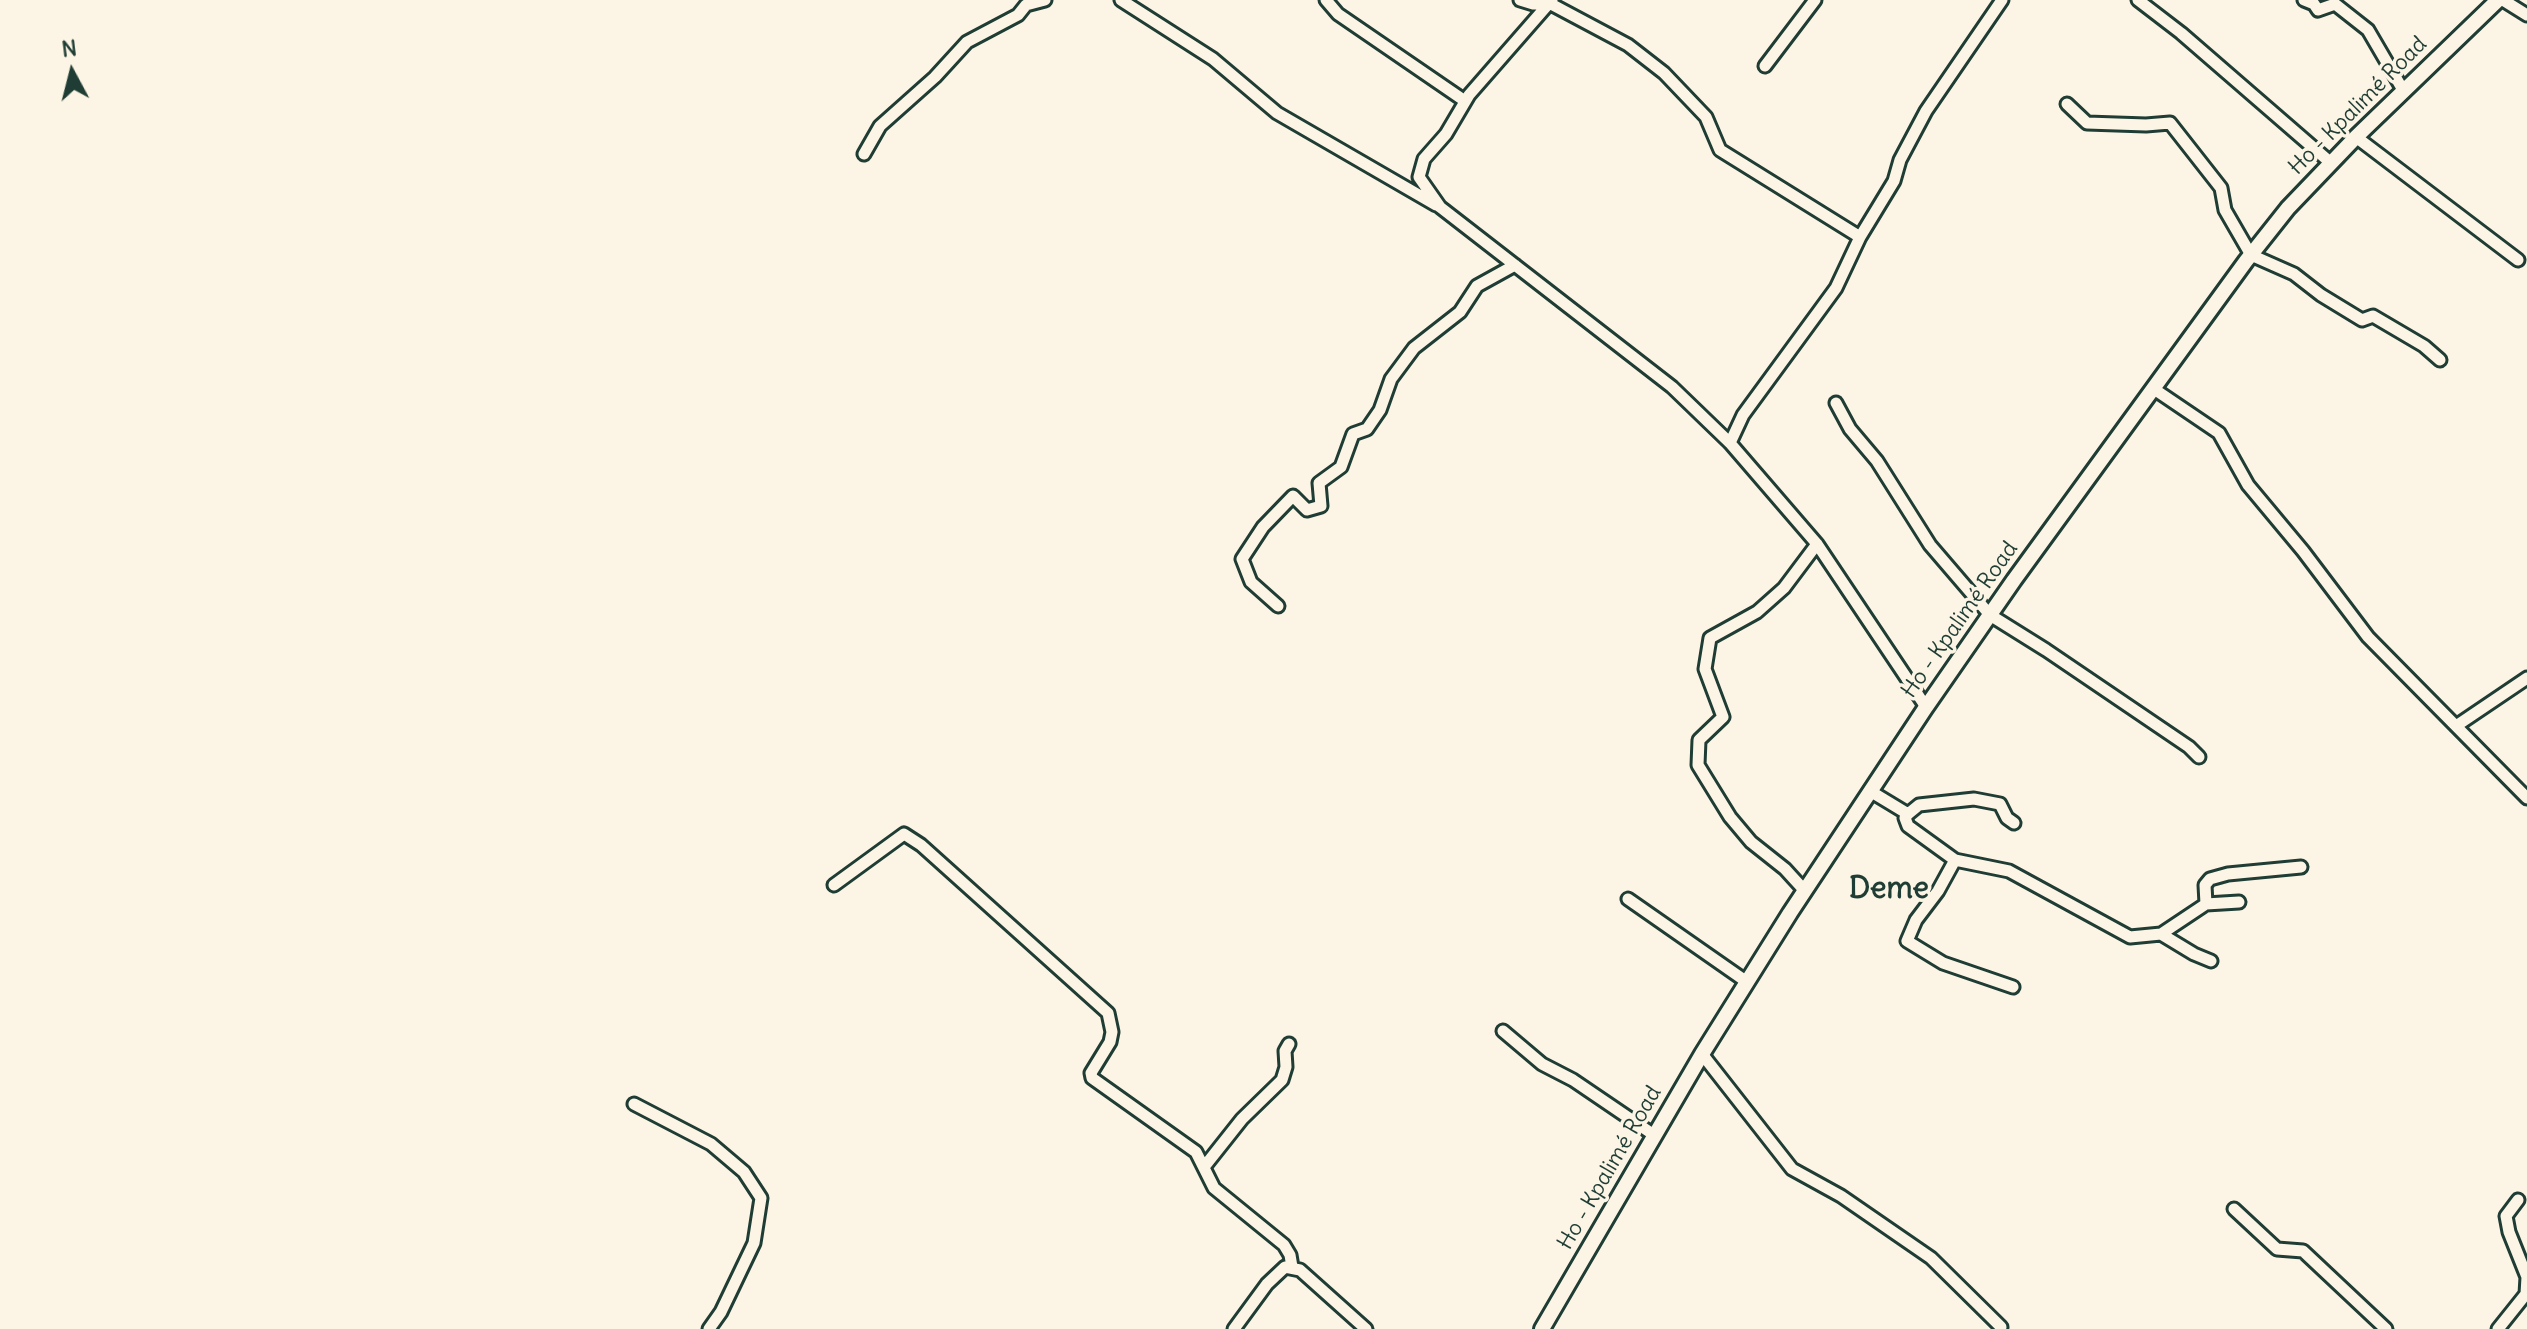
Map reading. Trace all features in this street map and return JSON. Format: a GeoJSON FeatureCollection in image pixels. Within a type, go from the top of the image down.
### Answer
{"type":"FeatureCollection","features":[{"type":"Feature","properties":{"kind":"main road","name":"Ho - Kpalimé Road"},"geometry":{"type":"LineString","coordinates":[[1542,1329],[1747,982],[1870,791],[1990,615],[2288,208],[2403,90],[2501,0]]}},
{"type":"Feature","properties":{"kind":"street"},"geometry":{"type":"LineString","coordinates":[[864,154],[880,126],[935,77],[967,42],[1018,15],[1026,5],[1045,0]]}},
{"type":"Feature","properties":{"kind":"street"},"geometry":{"type":"LineString","coordinates":[[1121,0],[1213,59],[1277,113],[1440,207],[1672,387],[1730,443],[1817,544],[1926,707]]}},
{"type":"Feature","properties":{"kind":"street"},"geometry":{"type":"LineString","coordinates":[[1326,0],[1338,14],[1465,101]]}},
{"type":"Feature","properties":{"kind":"street"},"geometry":{"type":"LineString","coordinates":[[1520,0],[1533,4],[1550,2],[1628,45],[1664,73],[1706,117],[1720,150],[1860,237]]}},
{"type":"Feature","properties":{"kind":"street"},"geometry":{"type":"LineString","coordinates":[[1765,66],[1815,0]]}},
{"type":"Feature","properties":{"kind":"street"},"geometry":{"type":"LineString","coordinates":[[1730,443],[1743,415],[1836,288],[1860,237],[1894,181],[1900,160],[1926,111],[2002,0]]}},
{"type":"Feature","properties":{"kind":"street"},"geometry":{"type":"LineString","coordinates":[[2138,0],[2181,33],[2331,163]]}},
{"type":"Feature","properties":{"kind":"street"},"geometry":{"type":"LineString","coordinates":[[2304,0],[2314,4],[2318,10],[2335,4],[2368,30],[2403,90]]}},
{"type":"Feature","properties":{"kind":"street"},"geometry":{"type":"LineString","coordinates":[[2501,0],[2513,4],[2527,15]]}},
{"type":"Feature","properties":{"kind":"street"},"geometry":{"type":"LineString","coordinates":[[1440,207],[1419,177],[1424,159],[1446,134],[1465,101],[1550,2]]}},
{"type":"Feature","properties":{"kind":"street"},"geometry":{"type":"LineString","coordinates":[[2067,104],[2087,123],[2170,123],[2221,188],[2225,210],[2251,255],[2294,274],[2362,320],[2373,316],[2424,346],[2440,360]]}},
{"type":"Feature","properties":{"kind":"street"},"geometry":{"type":"LineString","coordinates":[[2356,137],[2518,260]]}},
{"type":"Feature","properties":{"kind":"street"},"geometry":{"type":"LineString","coordinates":[[1278,606],[1251,582],[1242,559],[1263,527],[1293,496],[1307,510],[1321,506],[1319,483],[1341,467],[1353,434],[1367,429],[1380,410],[1391,379],[1414,348],[1460,312],[1477,286],[1515,265]]}},
{"type":"Feature","properties":{"kind":"street"},"geometry":{"type":"LineString","coordinates":[[2154,389],[2219,433],[2248,485],[2368,637],[2527,798]]}},
{"type":"Feature","properties":{"kind":"street"},"geometry":{"type":"LineString","coordinates":[[1836,403],[1850,429],[1877,461],[1930,545],[1990,615],[2046,650],[2199,757]]}},
{"type":"Feature","properties":{"kind":"street"},"geometry":{"type":"LineString","coordinates":[[1805,891],[1785,869],[1751,842],[1730,817],[1698,765],[1699,740],[1723,717],[1705,669],[1710,638],[1757,612],[1784,588],[1817,544]]}},
{"type":"Feature","properties":{"kind":"street"},"geometry":{"type":"LineString","coordinates":[[2456,726],[2527,678]]}},
{"type":"Feature","properties":{"kind":"street"},"geometry":{"type":"LineString","coordinates":[[1870,791],[1908,814]]}},
{"type":"Feature","properties":{"kind":"street"},"geometry":{"type":"LineString","coordinates":[[2014,823],[2007,818],[2000,804],[1974,799],[1919,805],[1905,818],[1908,826],[1955,860],[2009,871],[2130,937],[2161,934],[2206,904],[2239,902]]}},
{"type":"Feature","properties":{"kind":"street"},"geometry":{"type":"LineString","coordinates":[[834,885],[904,834],[921,845],[1108,1013],[1112,1032],[1110,1042],[1091,1073],[1092,1078],[1180,1139],[1200,1157],[1214,1188],[1284,1245],[1292,1267]]}},
{"type":"Feature","properties":{"kind":"street"},"geometry":{"type":"LineString","coordinates":[[1955,860],[1938,891],[1916,920],[1907,941],[1943,963],[2013,987]]}},
{"type":"Feature","properties":{"kind":"street"},"geometry":{"type":"LineString","coordinates":[[2206,904],[2205,885],[2210,879],[2243,872],[2301,867]]}},
{"type":"Feature","properties":{"kind":"street"},"geometry":{"type":"LineString","coordinates":[[1628,899],[1747,982]]}},
{"type":"Feature","properties":{"kind":"street"},"geometry":{"type":"LineString","coordinates":[[2161,934],[2211,961]]}},
{"type":"Feature","properties":{"kind":"street"},"geometry":{"type":"LineString","coordinates":[[1503,1031],[1542,1064],[1573,1080],[1654,1135]]}},
{"type":"Feature","properties":{"kind":"street"},"geometry":{"type":"LineString","coordinates":[[1204,1167],[1242,1119],[1282,1080],[1286,1067],[1285,1051],[1289,1044]]}},
{"type":"Feature","properties":{"kind":"street"},"geometry":{"type":"LineString","coordinates":[[1702,1054],[1792,1169],[1882,1223],[1931,1258],[2001,1327]]}},
{"type":"Feature","properties":{"kind":"street"},"geometry":{"type":"LineString","coordinates":[[634,1104],[711,1144],[744,1172],[761,1198],[754,1243],[721,1312],[709,1329]]}},
{"type":"Feature","properties":{"kind":"street"},"geometry":{"type":"LineString","coordinates":[[2498,1329],[2526,1294],[2527,1277],[2506,1216],[2518,1200]]}},
{"type":"Feature","properties":{"kind":"street"},"geometry":{"type":"LineString","coordinates":[[2234,1209],[2277,1249],[2303,1251],[2386,1329]]}},
{"type":"Feature","properties":{"kind":"street"},"geometry":{"type":"LineString","coordinates":[[1234,1329],[1285,1267],[1292,1267],[1319,1285],[1366,1329]]}},
{"type":"Feature","properties":{"kind":"district","name":"Deme"},"geometry":{"type":"Point","coordinates":[1889,889]}}]}
